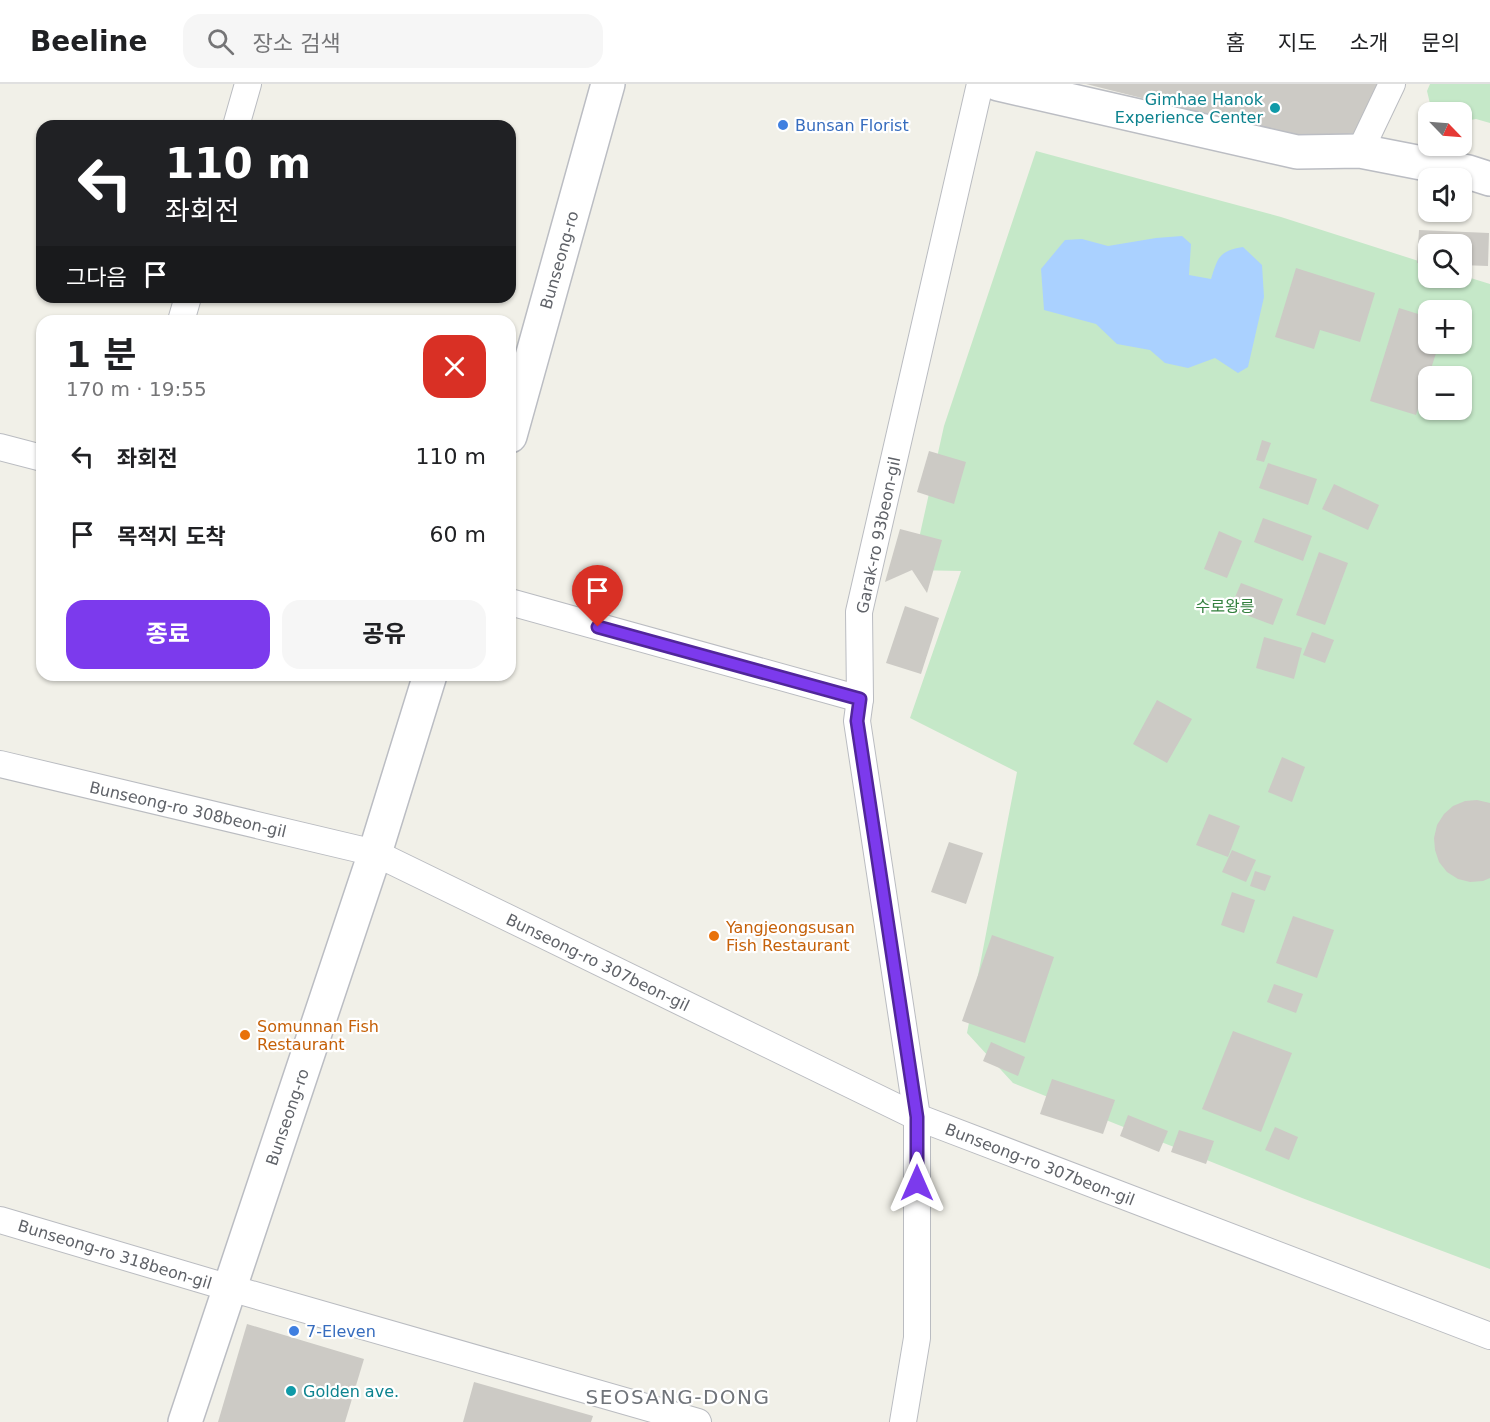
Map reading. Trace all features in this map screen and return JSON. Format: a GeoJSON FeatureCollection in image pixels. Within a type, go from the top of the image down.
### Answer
{"type":"FeatureCollection","features":[{"type":"Feature","properties":{"kind":"main road","name":"Bunseong-ro"},"geometry":{"type":"LineString","coordinates":[[516,414],[608,84]]}},
{"type":"Feature","properties":{"kind":"main road"},"geometry":{"type":"LineString","coordinates":[[998,84],[1297,152],[1360,151],[1467,172],[1490,179]]}},
{"type":"Feature","properties":{"kind":"main road","name":"Bunseong-ro"},"geometry":{"type":"LineString","coordinates":[[185,1422],[375,854],[428,681]]}},
{"type":"Feature","properties":{"kind":"street"},"geometry":{"type":"LineString","coordinates":[[238,120],[248,84]]}},
{"type":"Feature","properties":{"kind":"street","name":"Garak-ro 93beon-gil"},"geometry":{"type":"LineString","coordinates":[[903,1422],[917,1338],[917,1117],[857,721],[860,699],[860,612],[980,84]]}},
{"type":"Feature","properties":{"kind":"street"},"geometry":{"type":"LineString","coordinates":[[1360,151],[1392,84]]}},
{"type":"Feature","properties":{"kind":"street"},"geometry":{"type":"LineString","coordinates":[[0,447],[36,456]]}},
{"type":"Feature","properties":{"kind":"street"},"geometry":{"type":"LineString","coordinates":[[516,604],[860,699]]}},
{"type":"Feature","properties":{"kind":"street","name":"Bunseong-ro 308beon-gil"},"geometry":{"type":"LineString","coordinates":[[0,764],[375,854]]}},
{"type":"Feature","properties":{"kind":"street","name":"Bunseong-ro 307beon-gil"},"geometry":{"type":"LineString","coordinates":[[375,854],[917,1117],[1490,1336]]}},
{"type":"Feature","properties":{"kind":"street","name":"Bunseong-ro 318beon-gil"},"geometry":{"type":"LineString","coordinates":[[0,1220],[698,1422]]}},
{"type":"Feature","properties":{"kind":"green space"},"geometry":{"type":"Polygon","coordinates":[[[1430,84],[1490,84],[1490,123],[1472,120],[1472,102],[1430,102],[1427,91],[1430,84]]]}},
{"type":"Feature","properties":{"kind":"green space","name":"수로왕릉"},"geometry":{"type":"Polygon","coordinates":[[[1036,151],[1281,217],[1418,261],[1418,288],[1472,288],[1472,278],[1490,284],[1490,1269],[1302,1198],[1013,1083],[967,1033],[1017,772],[910,718],[961,571],[912,570],[944,426],[1036,151]]]}},
{"type":"Feature","properties":{"kind":"water"},"geometry":{"type":"Polygon","coordinates":[[[1182,236],[1191,244],[1189,275],[1211,279],[1224,253],[1243,247],[1262,265],[1264,297],[1248,367],[1238,373],[1215,358],[1188,368],[1165,363],[1150,350],[1117,344],[1096,324],[1044,310],[1041,269],[1065,240],[1082,239],[1108,246],[1182,236]]]}},
{"type":"Feature","properties":{"kind":"building","name":"Gimhae Hanok Experience Center"},"geometry":{"type":"Polygon","coordinates":[[[1086,84],[1381,84],[1360,132],[1309,140],[1086,84]]]}},
{"type":"Feature","properties":{"kind":"building"},"geometry":{"type":"Polygon","coordinates":[[[1419,230],[1489,233],[1488,266],[1472,265],[1472,234],[1419,234],[1419,230]]]}},
{"type":"Feature","properties":{"kind":"building"},"geometry":{"type":"Polygon","coordinates":[[[1296,268],[1375,293],[1360,342],[1320,330],[1314,349],[1275,337],[1296,268]]]}},
{"type":"Feature","properties":{"kind":"building"},"geometry":{"type":"Polygon","coordinates":[[[1399,308],[1418,314],[1418,354],[1436,354],[1432,366],[1418,366],[1416,415],[1370,401],[1399,308]]]}},
{"type":"Feature","properties":{"kind":"building"},"geometry":{"type":"Polygon","coordinates":[[[1262,440],[1271,443],[1264,462],[1256,460],[1262,440]]]}},
{"type":"Feature","properties":{"kind":"building"},"geometry":{"type":"Polygon","coordinates":[[[929,451],[966,462],[954,504],[917,492],[929,451]]]}},
{"type":"Feature","properties":{"kind":"building"},"geometry":{"type":"Polygon","coordinates":[[[1268,463],[1317,479],[1308,505],[1259,488],[1268,463]]]}},
{"type":"Feature","properties":{"kind":"building"},"geometry":{"type":"Polygon","coordinates":[[[1334,484],[1379,505],[1368,530],[1322,509],[1334,484]]]}},
{"type":"Feature","properties":{"kind":"building"},"geometry":{"type":"Polygon","coordinates":[[[1263,518],[1312,536],[1303,561],[1254,542],[1263,518]]]}},
{"type":"Feature","properties":{"kind":"building"},"geometry":{"type":"Polygon","coordinates":[[[900,529],[942,540],[927,593],[912,570],[885,582],[900,529]]]}},
{"type":"Feature","properties":{"kind":"building"},"geometry":{"type":"Polygon","coordinates":[[[1219,531],[1242,541],[1227,578],[1204,569],[1219,531]]]}},
{"type":"Feature","properties":{"kind":"building"},"geometry":{"type":"Polygon","coordinates":[[[1319,552],[1348,563],[1325,625],[1296,615],[1319,552]]]}},
{"type":"Feature","properties":{"kind":"building"},"geometry":{"type":"Polygon","coordinates":[[[1241,583],[1283,599],[1273,625],[1230,609],[1241,583]]]}},
{"type":"Feature","properties":{"kind":"building"},"geometry":{"type":"Polygon","coordinates":[[[905,606],[939,618],[921,674],[886,663],[905,606]]]}},
{"type":"Feature","properties":{"kind":"building"},"geometry":{"type":"Polygon","coordinates":[[[1312,632],[1334,640],[1325,663],[1303,655],[1312,632]]]}},
{"type":"Feature","properties":{"kind":"building"},"geometry":{"type":"Polygon","coordinates":[[[1264,637],[1302,648],[1294,679],[1256,668],[1264,637]]]}},
{"type":"Feature","properties":{"kind":"building"},"geometry":{"type":"Polygon","coordinates":[[[1157,700],[1192,719],[1167,763],[1133,744],[1157,700]]]}},
{"type":"Feature","properties":{"kind":"building"},"geometry":{"type":"Polygon","coordinates":[[[1282,757],[1305,767],[1292,802],[1268,792],[1282,757]]]}},
{"type":"Feature","properties":{"kind":"building"},"geometry":{"type":"Polygon","coordinates":[[[1477,800],[1490,803],[1490,878],[1470,882],[1458,879],[1447,872],[1439,862],[1434,838],[1437,825],[1453,806],[1465,801],[1477,800]]]}},
{"type":"Feature","properties":{"kind":"building"},"geometry":{"type":"Polygon","coordinates":[[[1209,814],[1240,826],[1228,857],[1196,845],[1209,814]]]}},
{"type":"Feature","properties":{"kind":"building"},"geometry":{"type":"Polygon","coordinates":[[[949,842],[983,853],[966,904],[931,892],[949,842]]]}},
{"type":"Feature","properties":{"kind":"building"},"geometry":{"type":"Polygon","coordinates":[[[1232,850],[1256,860],[1246,882],[1222,872],[1232,850]]]}},
{"type":"Feature","properties":{"kind":"building"},"geometry":{"type":"Polygon","coordinates":[[[1255,871],[1271,876],[1265,891],[1250,886],[1255,871]]]}},
{"type":"Feature","properties":{"kind":"building"},"geometry":{"type":"Polygon","coordinates":[[[1232,892],[1255,900],[1244,933],[1221,925],[1232,892]]]}},
{"type":"Feature","properties":{"kind":"building"},"geometry":{"type":"Polygon","coordinates":[[[1293,916],[1334,930],[1317,978],[1276,963],[1293,916]]]}},
{"type":"Feature","properties":{"kind":"building"},"geometry":{"type":"Polygon","coordinates":[[[992,935],[1054,957],[1025,1043],[962,1021],[992,935]]]}},
{"type":"Feature","properties":{"kind":"building"},"geometry":{"type":"Polygon","coordinates":[[[1274,984],[1303,994],[1296,1013],[1267,1002],[1274,984]]]}},
{"type":"Feature","properties":{"kind":"building"},"geometry":{"type":"Polygon","coordinates":[[[1233,1031],[1292,1053],[1261,1132],[1202,1109],[1233,1031]]]}},
{"type":"Feature","properties":{"kind":"building"},"geometry":{"type":"Polygon","coordinates":[[[991,1042],[1025,1057],[1018,1076],[983,1061],[991,1042]]]}},
{"type":"Feature","properties":{"kind":"building"},"geometry":{"type":"Polygon","coordinates":[[[1052,1079],[1115,1100],[1103,1134],[1040,1114],[1052,1079]]]}},
{"type":"Feature","properties":{"kind":"building"},"geometry":{"type":"Polygon","coordinates":[[[1128,1115],[1168,1131],[1159,1152],[1120,1136],[1128,1115]]]}},
{"type":"Feature","properties":{"kind":"building"},"geometry":{"type":"Polygon","coordinates":[[[1275,1127],[1298,1137],[1289,1160],[1265,1150],[1275,1127]]]}},
{"type":"Feature","properties":{"kind":"building"},"geometry":{"type":"Polygon","coordinates":[[[1179,1130],[1214,1141],[1206,1164],[1171,1152],[1179,1130]]]}},
{"type":"Feature","properties":{"kind":"building","name":"Golden ave."},"geometry":{"type":"Polygon","coordinates":[[[247,1324],[364,1359],[345,1422],[218,1422],[247,1324]]]}},
{"type":"Feature","properties":{"kind":"building"},"geometry":{"type":"Polygon","coordinates":[[[474,1382],[593,1416],[591,1422],[463,1422],[474,1382]]]}},
{"type":"Feature","properties":{"kind":"place","name":"Gimhae Hanok Experience Center"},"geometry":{"type":"Point","coordinates":[1275,108]}},
{"type":"Feature","properties":{"kind":"place","name":"Bunsan Florist"},"geometry":{"type":"Point","coordinates":[783,125]}},
{"type":"Feature","properties":{"kind":"place","name":"Yangjeongsusan Fish Restaurant"},"geometry":{"type":"Point","coordinates":[714,936]}},
{"type":"Feature","properties":{"kind":"place","name":"Somunnan Fish Restaurant"},"geometry":{"type":"Point","coordinates":[245,1035]}},
{"type":"Feature","properties":{"kind":"place","name":"7-Eleven"},"geometry":{"type":"Point","coordinates":[294,1331]}},
{"type":"Feature","properties":{"kind":"place","name":"Golden ave."},"geometry":{"type":"Point","coordinates":[291,1391]}},
{"type":"Feature","properties":{"kind":"district","name":"SEOSANG-DONG"},"geometry":{"type":"Point","coordinates":[678,1397]}},
{"type":"Feature","properties":{"kind":"route"},"geometry":{"type":"LineString","coordinates":[[598,627],[860,699],[857,721],[917,1117],[917,1183]]}}]}
